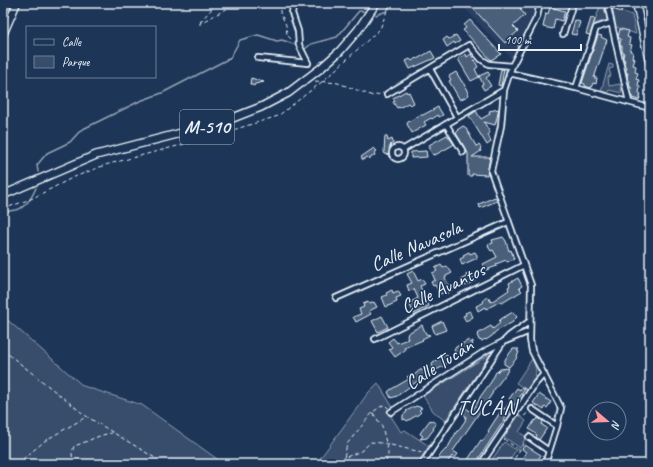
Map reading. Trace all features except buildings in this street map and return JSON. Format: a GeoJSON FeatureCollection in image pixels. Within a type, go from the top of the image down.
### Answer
{"type":"FeatureCollection","features":[{"type":"Feature","properties":{"kind":"main road"},"geometry":{"type":"LineString","coordinates":[[3,35],[17,3]]}},
{"type":"Feature","properties":{"kind":"main road","name":"M-510"},"geometry":{"type":"LineString","coordinates":[[3,195],[96,155],[220,124],[261,107],[288,93],[321,68],[340,51],[358,30],[376,3]]}},
{"type":"Feature","properties":{"kind":"main road"},"geometry":{"type":"LineString","coordinates":[[636,3],[650,66]]}},
{"type":"Feature","properties":{"kind":"street"},"geometry":{"type":"LineString","coordinates":[[258,58],[308,63],[299,45],[298,30],[292,13],[294,3]]}},
{"type":"Feature","properties":{"kind":"street"},"geometry":{"type":"LineString","coordinates":[[540,3],[537,17],[512,66],[504,90],[501,126],[491,171],[531,285],[530,340],[532,351],[560,408],[557,426],[546,464]]}},
{"type":"Feature","properties":{"kind":"street"},"geometry":{"type":"LineString","coordinates":[[563,34],[572,3]]}},
{"type":"Feature","properties":{"kind":"street"},"geometry":{"type":"LineString","coordinates":[[607,3],[629,102]]}},
{"type":"Feature","properties":{"kind":"street"},"geometry":{"type":"LineString","coordinates":[[576,88],[596,28],[611,23]]}},
{"type":"Feature","properties":{"kind":"street"},"geometry":{"type":"LineString","coordinates":[[387,94],[469,45],[489,64],[512,66]]}},
{"type":"Feature","properties":{"kind":"street"},"geometry":{"type":"LineString","coordinates":[[430,69],[457,117]]}},
{"type":"Feature","properties":{"kind":"street"},"geometry":{"type":"LineString","coordinates":[[509,73],[576,88],[650,108]]}},
{"type":"Feature","properties":{"kind":"street"},"geometry":{"type":"LineString","coordinates":[[404,150],[504,90]]}},
{"type":"Feature","properties":{"kind":"street"},"geometry":{"type":"LineString","coordinates":[[446,124],[463,152]]}},
{"type":"Feature","properties":{"kind":"street","name":"Calle Navasola"},"geometry":{"type":"LineString","coordinates":[[336,298],[508,222]]}},
{"type":"Feature","properties":{"kind":"street","name":"Calle Avantos"},"geometry":{"type":"LineString","coordinates":[[375,339],[524,265]]}},
{"type":"Feature","properties":{"kind":"street","name":"Calle Tucán"},"geometry":{"type":"LineString","coordinates":[[503,342],[530,321]]}},
{"type":"Feature","properties":{"kind":"street","name":"Calle Tucán"},"geometry":{"type":"LineString","coordinates":[[391,412],[488,350],[530,331]]}},
{"type":"Feature","properties":{"kind":"street"},"geometry":{"type":"LineString","coordinates":[[422,464],[503,342]]}},
{"type":"Feature","properties":{"kind":"street"},"geometry":{"type":"LineString","coordinates":[[481,464],[535,384],[544,374]]}},
{"type":"Feature","properties":{"kind":"street"},"geometry":{"type":"LineString","coordinates":[[532,409],[557,426]]}},
{"type":"Feature","properties":{"kind":"street"},"geometry":{"type":"LineString","coordinates":[[528,436],[549,451]]}},
{"type":"Feature","properties":{"kind":"path"},"geometry":{"type":"LineString","coordinates":[[217,3],[200,24],[238,3]]}},
{"type":"Feature","properties":{"kind":"path"},"geometry":{"type":"LineString","coordinates":[[280,3],[280,12],[286,25],[287,35],[299,45]]}},
{"type":"Feature","properties":{"kind":"path"},"geometry":{"type":"LineString","coordinates":[[645,9],[650,7]]}},
{"type":"Feature","properties":{"kind":"path"},"geometry":{"type":"LineString","coordinates":[[311,82],[323,81],[326,83],[338,83],[374,96],[384,92],[387,94]]}},
{"type":"Feature","properties":{"kind":"path"},"geometry":{"type":"LineString","coordinates":[[3,350],[86,416],[155,458],[160,464]]}},
{"type":"Feature","properties":{"kind":"path"},"geometry":{"type":"LineString","coordinates":[[345,464],[344,458],[347,444],[373,412],[385,405],[391,412]]}},
{"type":"Feature","properties":{"kind":"path"},"geometry":{"type":"LineString","coordinates":[[373,412],[382,426],[388,455],[385,464]]}},
{"type":"Feature","properties":{"kind":"path"},"geometry":{"type":"LineString","coordinates":[[17,464],[46,440],[86,416]]}},
{"type":"Feature","properties":{"kind":"path"},"geometry":{"type":"LineString","coordinates":[[73,464],[72,453],[74,446],[85,442],[90,438],[112,433]]}},
{"type":"Feature","properties":{"kind":"path"},"geometry":{"type":"LineString","coordinates":[[500,436],[520,450]]}},
{"type":"Feature","properties":{"kind":"path"},"geometry":{"type":"LineString","coordinates":[[511,464],[528,436]]}},
{"type":"Feature","properties":{"kind":"path"},"geometry":{"type":"LineString","coordinates":[[335,464],[344,458],[361,451],[371,442],[385,443],[416,451],[430,452]]}},
{"type":"Feature","properties":{"kind":"path"},"geometry":{"type":"LineString","coordinates":[[514,460],[521,464]]}},
{"type":"Feature","properties":{"kind":"shaded area"},"geometry":{"type":"Polygon","coordinates":[[[460,3],[536,3],[533,16],[511,58],[460,3]]]}},
{"type":"Feature","properties":{"kind":"green space"},"geometry":{"type":"Polygon","coordinates":[[[601,3],[604,3],[607,20],[594,24],[601,3]]]}},
{"type":"Feature","properties":{"kind":"green space"},"geometry":{"type":"Polygon","coordinates":[[[612,8],[632,15],[636,34],[616,27],[612,8]]]}},
{"type":"Feature","properties":{"kind":"green space"},"geometry":{"type":"Polygon","coordinates":[[[609,64],[613,65],[613,68],[609,69],[611,76],[608,77],[609,86],[620,84],[622,93],[609,90],[608,93],[601,91],[609,64]]]}},
{"type":"Feature","properties":{"kind":"green space"},"geometry":{"type":"Polygon","coordinates":[[[3,316],[83,386],[142,405],[224,464],[3,464],[3,316]]]}},
{"type":"Feature","properties":{"kind":"green space"},"geometry":{"type":"Polygon","coordinates":[[[490,354],[445,421],[433,411],[423,396],[490,354]]]}},
{"type":"Feature","properties":{"kind":"green space"},"geometry":{"type":"Polygon","coordinates":[[[532,359],[536,375],[527,390],[516,383],[532,359]]]}},
{"type":"Feature","properties":{"kind":"green space"},"geometry":{"type":"Polygon","coordinates":[[[378,383],[392,406],[387,410],[401,432],[405,430],[429,446],[417,464],[316,464],[368,393],[378,383]]]}},
{"type":"Feature","properties":{"kind":"green space"},"geometry":{"type":"Polygon","coordinates":[[[519,415],[526,421],[519,432],[526,437],[520,448],[504,437],[519,415]]]}},
{"type":"Feature","properties":{"kind":"green space"},"geometry":{"type":"Polygon","coordinates":[[[504,442],[516,450],[507,464],[489,464],[504,442]]]}},
{"type":"Feature","properties":{"kind":"waterway"},"geometry":{"type":"LineString","coordinates":[[376,15],[387,11],[392,3]]}},
{"type":"Feature","properties":{"kind":"waterway"},"geometry":{"type":"LineString","coordinates":[[305,49],[311,44],[337,37],[359,11],[364,11]]}},
{"type":"Feature","properties":{"kind":"waterway"},"geometry":{"type":"LineString","coordinates":[[38,172],[37,165],[47,153],[70,142],[81,130],[140,101],[162,93],[230,58],[240,40],[258,35],[277,41],[282,40],[296,45]]}},
{"type":"Feature","properties":{"kind":"waterway"},"geometry":{"type":"LineString","coordinates":[[3,214],[24,206],[36,188]]}},
{"type":"Feature","properties":{"kind":"district","name":"TUCÁN"},"geometry":{"type":"Point","coordinates":[487,407]}}]}
